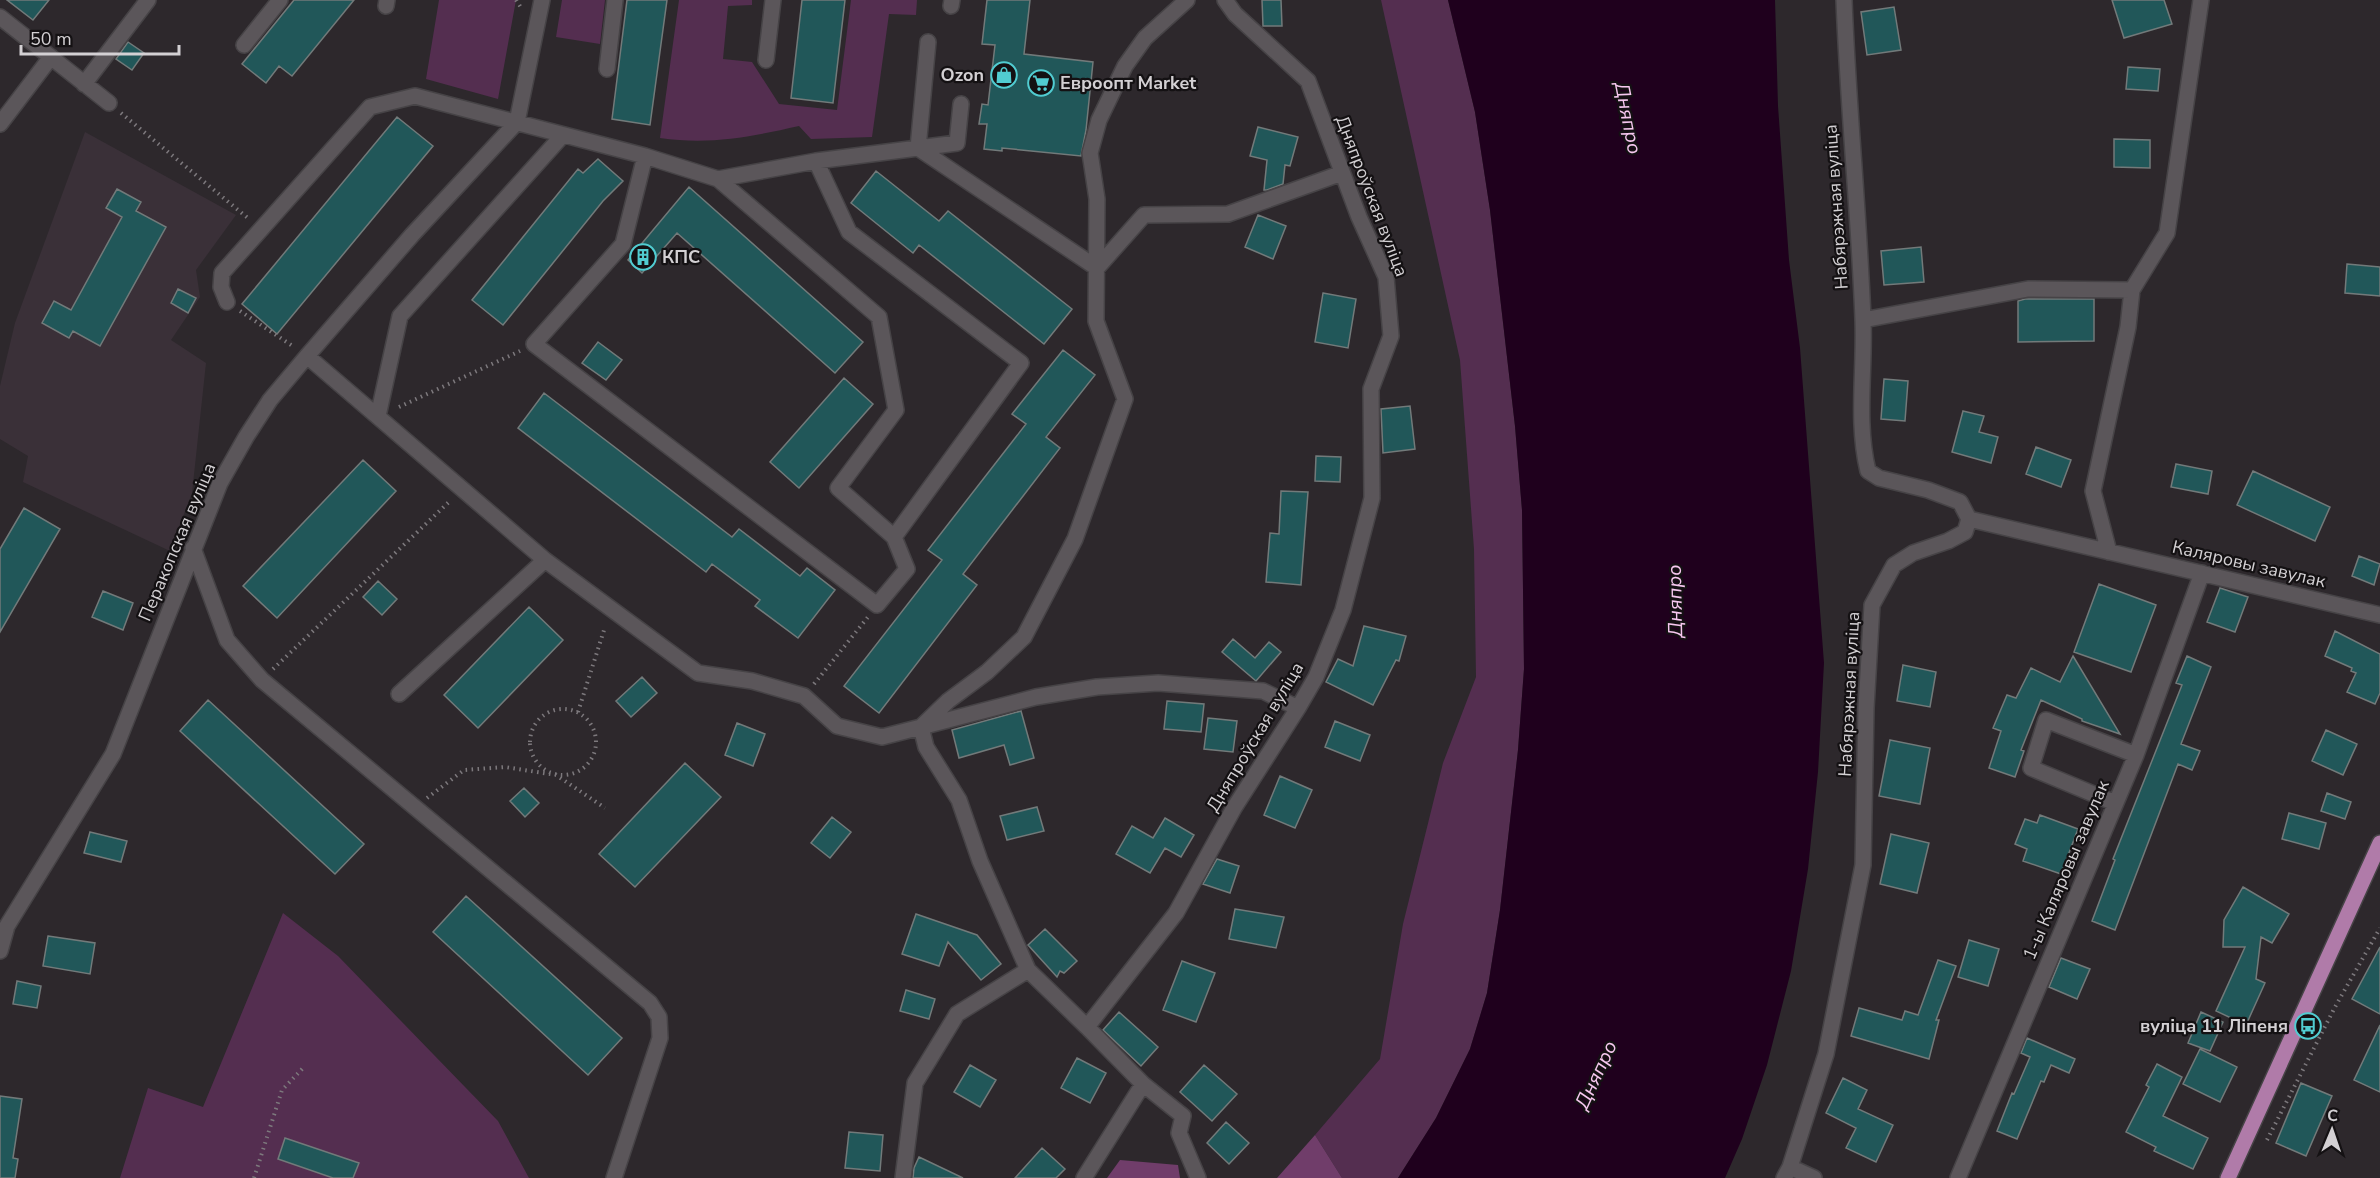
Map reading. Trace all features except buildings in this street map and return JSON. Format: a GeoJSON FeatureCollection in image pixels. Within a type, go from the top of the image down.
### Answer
{"type":"FeatureCollection","features":[{"type":"Feature","properties":{"kind":"main road"},"geometry":{"type":"LineString","coordinates":[[2228,1178],[2380,843]]}},
{"type":"Feature","properties":{"kind":"street"},"geometry":{"type":"LineString","coordinates":[[84,84],[148,0]]}},
{"type":"Feature","properties":{"kind":"street"},"geometry":{"type":"LineString","coordinates":[[244,45],[280,0]]}},
{"type":"Feature","properties":{"kind":"street"},"geometry":{"type":"LineString","coordinates":[[517,122],[542,0]]}},
{"type":"Feature","properties":{"kind":"street"},"geometry":{"type":"LineString","coordinates":[[607,69],[615,0]]}},
{"type":"Feature","properties":{"kind":"street"},"geometry":{"type":"LineString","coordinates":[[766,60],[773,0]]}},
{"type":"Feature","properties":{"kind":"street"},"geometry":{"type":"LineString","coordinates":[[921,727],[948,701],[987,672],[1024,637],[1075,539],[1125,399],[1096,321],[1097,199],[1090,153],[1099,120],[1125,66],[1145,38],[1187,0]]}},
{"type":"Feature","properties":{"kind":"street","name":"Дняпроўская вуліца"},"geometry":{"type":"LineString","coordinates":[[1087,1028],[1176,913],[1234,808],[1316,677],[1344,610],[1372,498],[1371,389],[1391,336],[1386,277],[1342,173],[1308,81],[1235,14],[1226,0]]}},
{"type":"Feature","properties":{"kind":"street","name":"Набярэжная вуліца"},"geometry":{"type":"LineString","coordinates":[[1787,1172],[1826,1054],[1863,865],[1866,708],[1872,605],[1894,565],[1913,553],[1948,541],[1965,532],[1969,519],[1960,502],[1928,490],[1879,478],[1868,471],[1863,448],[1863,320],[1846,68],[1844,0]]}},
{"type":"Feature","properties":{"kind":"street"},"geometry":{"type":"LineString","coordinates":[[2109,552],[2093,491],[2127,327],[2132,290],[2167,233],[2201,0]]}},
{"type":"Feature","properties":{"kind":"street"},"geometry":{"type":"LineString","coordinates":[[0,17],[109,103]]}},
{"type":"Feature","properties":{"kind":"street"},"geometry":{"type":"LineString","coordinates":[[918,148],[928,42]]}},
{"type":"Feature","properties":{"kind":"street"},"geometry":{"type":"LineString","coordinates":[[0,124],[51,57]]}},
{"type":"Feature","properties":{"kind":"street"},"geometry":{"type":"LineString","coordinates":[[227,302],[221,287],[222,273],[370,107],[415,96],[645,156],[718,179],[879,317],[896,410],[838,489],[894,537],[907,569],[877,605],[534,344],[623,244],[645,156]]}},
{"type":"Feature","properties":{"kind":"street"},"geometry":{"type":"LineString","coordinates":[[718,179],[816,161],[957,143],[961,104]]}},
{"type":"Feature","properties":{"kind":"street","name":"Перакопская вуліца"},"geometry":{"type":"LineString","coordinates":[[0,951],[7,926],[113,754],[220,483],[246,437],[270,400],[307,356],[412,235],[517,122]]}},
{"type":"Feature","properties":{"kind":"street"},"geometry":{"type":"LineString","coordinates":[[378,416],[400,316],[562,136]]}},
{"type":"Feature","properties":{"kind":"street"},"geometry":{"type":"LineString","coordinates":[[918,148],[1097,268]]}},
{"type":"Feature","properties":{"kind":"street"},"geometry":{"type":"LineString","coordinates":[[816,161],[849,232],[1021,363],[894,537]]}},
{"type":"Feature","properties":{"kind":"street"},"geometry":{"type":"LineString","coordinates":[[1097,268],[1144,215],[1228,214],[1342,173]]}},
{"type":"Feature","properties":{"kind":"street"},"geometry":{"type":"LineString","coordinates":[[1863,320],[2028,289],[2132,290]]}},
{"type":"Feature","properties":{"kind":"street"},"geometry":{"type":"LineString","coordinates":[[307,356],[545,560],[698,673],[752,681],[804,696],[837,726],[882,737],[1036,697],[1097,687],[1158,683],[1263,691],[1298,708]]}},
{"type":"Feature","properties":{"kind":"street","name":"Каляровы завулак"},"geometry":{"type":"LineString","coordinates":[[1969,519],[2380,615]]}},
{"type":"Feature","properties":{"kind":"street"},"geometry":{"type":"LineString","coordinates":[[193,548],[227,640],[262,680],[650,1003],[659,1017],[660,1038],[614,1178]]}},
{"type":"Feature","properties":{"kind":"street"},"geometry":{"type":"LineString","coordinates":[[399,694],[545,560]]}},
{"type":"Feature","properties":{"kind":"street","name":"1-ы Каляровы завулак"},"geometry":{"type":"LineString","coordinates":[[1958,1178],[2136,755],[2202,573]]}},
{"type":"Feature","properties":{"kind":"street"},"geometry":{"type":"LineString","coordinates":[[2115,803],[2031,768],[2046,720],[2136,755]]}},
{"type":"Feature","properties":{"kind":"street"},"geometry":{"type":"LineString","coordinates":[[921,727],[926,747],[959,800],[980,861],[1028,970],[1143,1084],[1183,1116],[1179,1133],[1198,1178]]}},
{"type":"Feature","properties":{"kind":"street"},"geometry":{"type":"LineString","coordinates":[[903,1178],[915,1083],[921,1073],[957,1014],[1028,970]]}},
{"type":"Feature","properties":{"kind":"street"},"geometry":{"type":"LineString","coordinates":[[1084,1178],[1143,1084]]}},
{"type":"Feature","properties":{"kind":"street"},"geometry":{"type":"LineString","coordinates":[[1787,1172],[1814,1178]]}},
{"type":"Feature","properties":{"kind":"path"},"geometry":{"type":"LineString","coordinates":[[109,103],[261,229]]}},
{"type":"Feature","properties":{"kind":"path"},"geometry":{"type":"LineString","coordinates":[[227,302],[307,356]]}},
{"type":"Feature","properties":{"kind":"path"},"geometry":{"type":"LineString","coordinates":[[378,416],[534,344]]}},
{"type":"Feature","properties":{"kind":"path"},"geometry":{"type":"LineString","coordinates":[[262,680],[463,489]]}},
{"type":"Feature","properties":{"kind":"path"},"geometry":{"type":"LineString","coordinates":[[804,696],[877,605]]}},
{"type":"Feature","properties":{"kind":"path"},"geometry":{"type":"LineString","coordinates":[[578,712],[611,608]]}},
{"type":"Feature","properties":{"kind":"path"},"geometry":{"type":"LineString","coordinates":[[415,807],[464,770],[505,767],[556,775],[575,774],[591,761],[597,743],[592,725],[578,712],[559,708],[541,715],[530,731],[529,750],[539,767],[556,775],[605,808]]}},
{"type":"Feature","properties":{"kind":"path"},"geometry":{"type":"LineString","coordinates":[[2262,1149],[2335,1007],[2380,928]]}},
{"type":"Feature","properties":{"kind":"path"},"geometry":{"type":"LineString","coordinates":[[254,1178],[282,1090],[304,1067]]}},
{"type":"Feature","properties":{"kind":"shaded area"},"geometry":{"type":"Polygon","coordinates":[[[439,0],[516,0],[498,99],[426,79],[439,0]]]}},
{"type":"Feature","properties":{"kind":"shaded area"},"geometry":{"type":"Polygon","coordinates":[[[562,0],[605,0],[600,44],[556,37],[562,0]]]}},
{"type":"Feature","properties":{"kind":"shaded area"},"geometry":{"type":"Polygon","coordinates":[[[679,0],[752,0],[752,5],[728,6],[723,59],[752,62],[779,104],[837,110],[851,0],[917,0],[916,15],[889,14],[872,137],[811,139],[799,126],[747,136],[696,141],[660,138],[679,0]]]}},
{"type":"Feature","properties":{"kind":"shaded area"},"geometry":{"type":"Polygon","coordinates":[[[1381,0],[1448,0],[1475,112],[1490,210],[1515,426],[1522,510],[1524,669],[1518,750],[1500,910],[1487,993],[1470,1049],[1436,1118],[1398,1178],[1342,1178],[1315,1135],[1380,1059],[1403,924],[1443,763],[1476,677],[1474,549],[1460,360],[1381,0]]]}},
{"type":"Feature","properties":{"kind":"shaded area"},"geometry":{"type":"Polygon","coordinates":[[[85,132],[236,215],[196,270],[200,297],[171,340],[206,363],[192,493],[170,551],[23,482],[28,456],[0,439],[0,386],[15,323],[85,132]]]}},
{"type":"Feature","properties":{"kind":"shaded area"},"geometry":{"type":"Polygon","coordinates":[[[283,913],[338,956],[498,1121],[529,1178],[120,1178],[148,1088],[203,1107],[283,913]]]}},
{"type":"Feature","properties":{"kind":"shaded area"},"geometry":{"type":"Polygon","coordinates":[[[1315,1135],[1342,1178],[1277,1178],[1315,1135]]]}},
{"type":"Feature","properties":{"kind":"shaded area"},"geometry":{"type":"Polygon","coordinates":[[[1120,1160],[1178,1165],[1180,1178],[1107,1178],[1120,1160]]]}},
{"type":"Feature","properties":{"kind":"water","name":"Дняпро"},"geometry":{"type":"Polygon","coordinates":[[[1448,0],[1775,0],[1778,106],[1789,260],[1800,348],[1824,663],[1818,772],[1808,869],[1791,971],[1767,1065],[1742,1139],[1725,1178],[1398,1178],[1436,1118],[1470,1049],[1487,993],[1500,910],[1518,750],[1524,669],[1522,510],[1515,426],[1490,210],[1475,112],[1448,0]]]}},
{"type":"Feature","properties":{"kind":"place","name":"Ozon"},"geometry":{"type":"Point","coordinates":[1004,75]}},
{"type":"Feature","properties":{"kind":"place","name":"Евроопт Market"},"geometry":{"type":"Point","coordinates":[1041,83]}},
{"type":"Feature","properties":{"kind":"place","name":"КПС"},"geometry":{"type":"Point","coordinates":[643,257]}},
{"type":"Feature","properties":{"kind":"place","name":"вуліца 11 Ліпеня"},"geometry":{"type":"Point","coordinates":[2308,1026]}}]}
